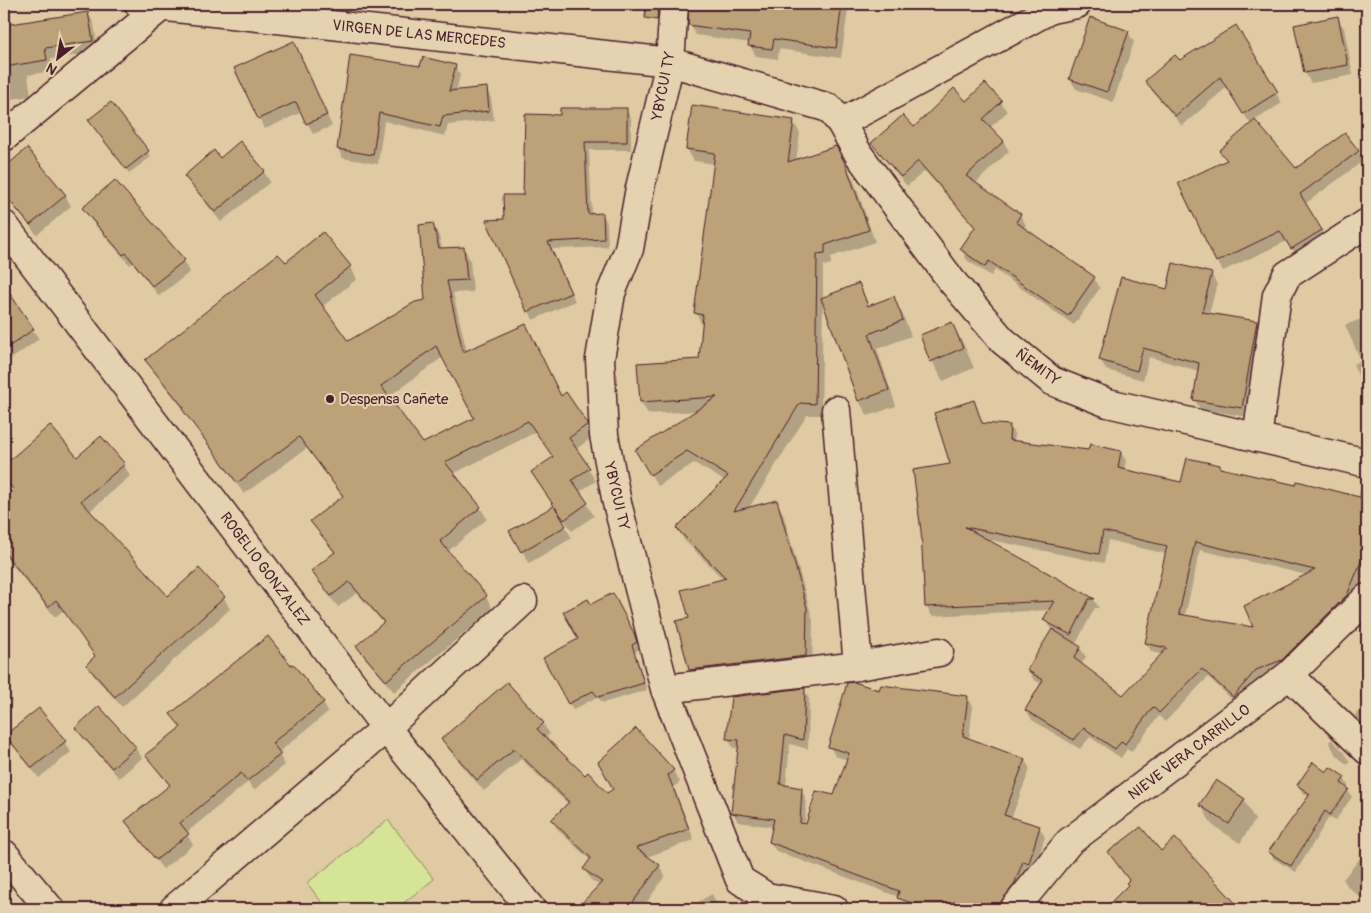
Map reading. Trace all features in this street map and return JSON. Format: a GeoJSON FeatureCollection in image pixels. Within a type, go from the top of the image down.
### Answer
{"type":"FeatureCollection","features":[{"type":"Feature","properties":{"kind":"street","name":"YBYCUI TY"},"geometry":{"type":"LineString","coordinates":[[674,4],[670,62],[640,188],[629,250],[611,293],[600,359],[604,435],[617,503],[665,689],[740,880],[767,897],[834,909]]}},
{"type":"Feature","properties":{"kind":"street"},"geometry":{"type":"LineString","coordinates":[[841,123],[1051,10],[1077,4]]}},
{"type":"Feature","properties":{"kind":"street","name":"VIRGEN DE LAS MERCEDES"},"geometry":{"type":"LineString","coordinates":[[150,5],[670,62],[829,108],[841,123]]}},
{"type":"Feature","properties":{"kind":"street"},"geometry":{"type":"LineString","coordinates":[[4,137],[150,5]]}},
{"type":"Feature","properties":{"kind":"street","name":"ÑEMITY"},"geometry":{"type":"LineString","coordinates":[[841,123],[859,155],[951,280],[1002,340],[1052,381],[1108,403],[1367,463]]}},
{"type":"Feature","properties":{"kind":"street"},"geometry":{"type":"LineString","coordinates":[[1257,438],[1277,294],[1287,275],[1367,222]]}},
{"type":"Feature","properties":{"kind":"street","name":"ROGELIO GONZALEZ"},"geometry":{"type":"LineString","coordinates":[[4,225],[386,728],[531,909]]}},
{"type":"Feature","properties":{"kind":"street"},"geometry":{"type":"LineString","coordinates":[[836,410],[858,666]]}},
{"type":"Feature","properties":{"kind":"street","name":"NIEVE VERA CARRILLO"},"geometry":{"type":"LineString","coordinates":[[1014,909],[1069,842],[1290,675],[1367,598]]}},
{"type":"Feature","properties":{"kind":"street"},"geometry":{"type":"LineString","coordinates":[[174,909],[386,728],[523,601]]}},
{"type":"Feature","properties":{"kind":"street"},"geometry":{"type":"LineString","coordinates":[[665,689],[858,666],[939,652]]}},
{"type":"Feature","properties":{"kind":"street"},"geometry":{"type":"LineString","coordinates":[[1290,675],[1367,750]]}},
{"type":"Feature","properties":{"kind":"street"},"geometry":{"type":"LineString","coordinates":[[4,854],[50,909]]}},
{"type":"Feature","properties":{"kind":"green space"},"geometry":{"type":"Polygon","coordinates":[[[388,820],[434,879],[396,909],[327,909],[307,883],[388,820]]]}},
{"type":"Feature","properties":{"kind":"building"},"geometry":{"type":"Polygon","coordinates":[[[646,4],[658,4],[657,20],[645,18],[646,4]]]}},
{"type":"Feature","properties":{"kind":"building"},"geometry":{"type":"Polygon","coordinates":[[[689,4],[842,4],[836,48],[774,39],[772,49],[748,46],[750,34],[688,25],[689,4]]]}},
{"type":"Feature","properties":{"kind":"building"},"geometry":{"type":"Polygon","coordinates":[[[88,12],[93,41],[45,48],[47,60],[4,67],[4,25],[88,12]]]}},
{"type":"Feature","properties":{"kind":"building"},"geometry":{"type":"Polygon","coordinates":[[[1338,16],[1348,65],[1304,73],[1294,25],[1338,16]]]}},
{"type":"Feature","properties":{"kind":"building"},"geometry":{"type":"Polygon","coordinates":[[[1090,17],[1129,31],[1107,92],[1069,79],[1090,17]]]}},
{"type":"Feature","properties":{"kind":"building"},"geometry":{"type":"Polygon","coordinates":[[[1236,25],[1278,92],[1243,114],[1220,77],[1175,116],[1145,81],[1175,55],[1180,60],[1236,25]]]}},
{"type":"Feature","properties":{"kind":"building"},"geometry":{"type":"Polygon","coordinates":[[[294,41],[327,115],[306,124],[296,102],[258,119],[234,68],[294,41]]]}},
{"type":"Feature","properties":{"kind":"building"},"geometry":{"type":"Polygon","coordinates":[[[350,55],[420,66],[423,57],[456,65],[449,91],[487,87],[489,111],[443,116],[440,127],[379,113],[373,155],[337,149],[350,55]]]}},
{"type":"Feature","properties":{"kind":"building"},"geometry":{"type":"Polygon","coordinates":[[[985,83],[1002,101],[983,119],[1004,141],[966,176],[1021,214],[1016,222],[1095,277],[1068,316],[989,261],[985,267],[960,249],[975,227],[918,161],[901,177],[871,143],[903,115],[914,127],[954,88],[966,101],[985,83]]]}},
{"type":"Feature","properties":{"kind":"building"},"geometry":{"type":"Polygon","coordinates":[[[111,102],[149,151],[126,169],[88,120],[111,102]]]}},
{"type":"Feature","properties":{"kind":"building"},"geometry":{"type":"Polygon","coordinates":[[[692,105],[794,120],[788,162],[836,146],[846,165],[869,230],[825,245],[825,253],[817,254],[815,404],[800,403],[734,511],[777,500],[807,608],[806,656],[689,670],[676,621],[689,618],[681,590],[726,578],[676,528],[728,476],[687,451],[650,475],[635,450],[717,397],[640,402],[637,363],[699,359],[703,315],[694,313],[715,153],[686,149],[692,105]]]}},
{"type":"Feature","properties":{"kind":"building"},"geometry":{"type":"Polygon","coordinates":[[[560,108],[627,108],[627,142],[585,142],[588,214],[603,213],[604,239],[548,242],[571,293],[527,312],[486,220],[504,219],[503,195],[523,195],[525,114],[560,115],[560,108]]]}},
{"type":"Feature","properties":{"kind":"building"},"geometry":{"type":"Polygon","coordinates":[[[1255,120],[1296,168],[1345,133],[1359,151],[1300,194],[1322,230],[1291,249],[1280,231],[1216,262],[1178,183],[1227,160],[1219,151],[1255,120]]]}},
{"type":"Feature","properties":{"kind":"building"},"geometry":{"type":"Polygon","coordinates":[[[240,141],[265,171],[215,212],[184,176],[214,150],[220,158],[240,141]]]}},
{"type":"Feature","properties":{"kind":"building"},"geometry":{"type":"Polygon","coordinates":[[[27,148],[66,195],[30,225],[4,194],[4,168],[27,148]]]}},
{"type":"Feature","properties":{"kind":"building"},"geometry":{"type":"Polygon","coordinates":[[[115,180],[185,260],[152,286],[126,253],[123,255],[82,208],[115,180]]]}},
{"type":"Feature","properties":{"kind":"building"},"geometry":{"type":"Polygon","coordinates":[[[433,223],[439,248],[464,247],[467,280],[447,281],[463,352],[526,324],[561,396],[566,392],[588,424],[569,438],[590,468],[572,480],[588,503],[564,520],[555,507],[566,526],[521,552],[509,531],[554,506],[531,472],[553,457],[528,421],[445,462],[481,507],[440,541],[487,596],[386,681],[356,646],[384,622],[349,582],[331,596],[311,571],[335,552],[310,521],[343,496],[299,437],[237,483],[182,409],[184,408],[145,360],[278,254],[286,262],[323,232],[351,266],[315,295],[348,341],[415,302],[425,300],[419,225],[433,223]],[[436,346],[381,386],[423,443],[474,418],[436,346]]]}},
{"type":"Feature","properties":{"kind":"building"},"geometry":{"type":"Polygon","coordinates":[[[1173,263],[1212,273],[1202,312],[1257,321],[1242,408],[1193,400],[1199,363],[1143,348],[1137,371],[1099,360],[1121,277],[1167,289],[1173,263]]]}},
{"type":"Feature","properties":{"kind":"building"},"geometry":{"type":"Polygon","coordinates":[[[859,283],[868,306],[894,296],[903,320],[869,334],[889,390],[858,401],[821,298],[859,283]]]}},
{"type":"Feature","properties":{"kind":"building"},"geometry":{"type":"Polygon","coordinates":[[[4,285],[34,329],[4,350],[4,285]]]}},
{"type":"Feature","properties":{"kind":"building"},"geometry":{"type":"Polygon","coordinates":[[[952,322],[963,348],[930,362],[920,335],[952,322]]]}},
{"type":"Feature","properties":{"kind":"building"},"geometry":{"type":"Polygon","coordinates":[[[974,400],[982,423],[1010,425],[1009,440],[1088,450],[1090,444],[1121,451],[1118,468],[1181,482],[1187,458],[1220,465],[1220,468],[1296,485],[1297,481],[1367,499],[1367,548],[1347,595],[1282,660],[1256,670],[1233,697],[1202,669],[1159,713],[1153,707],[1125,744],[1122,741],[1115,749],[1084,728],[1074,740],[1025,710],[1043,680],[1027,670],[1052,629],[1081,647],[1074,658],[1123,695],[1167,648],[1145,643],[1167,546],[1103,531],[1099,554],[965,527],[1095,599],[1089,599],[1071,635],[1043,620],[1054,601],[925,607],[921,531],[913,470],[950,464],[934,413],[974,400]],[[1195,542],[1179,614],[1253,627],[1244,606],[1315,570],[1195,542]]]}},
{"type":"Feature","properties":{"kind":"building"},"geometry":{"type":"Polygon","coordinates":[[[50,425],[77,457],[101,436],[125,464],[81,501],[168,596],[199,568],[225,597],[115,697],[86,665],[95,656],[56,600],[48,607],[4,552],[4,498],[14,490],[4,478],[4,465],[50,425]]]}},
{"type":"Feature","properties":{"kind":"building"},"geometry":{"type":"Polygon","coordinates":[[[613,593],[634,633],[637,642],[632,645],[644,683],[598,697],[593,691],[568,704],[543,658],[578,639],[563,612],[588,599],[591,604],[613,593]]]}},
{"type":"Feature","properties":{"kind":"building"},"geometry":{"type":"Polygon","coordinates":[[[268,636],[324,702],[272,743],[281,754],[247,781],[241,773],[180,823],[189,834],[156,860],[125,821],[170,785],[145,755],[181,727],[170,714],[268,636]]]}},
{"type":"Feature","properties":{"kind":"building"},"geometry":{"type":"Polygon","coordinates":[[[507,682],[544,723],[537,729],[585,775],[588,772],[607,793],[613,789],[598,762],[636,728],[674,770],[668,775],[689,829],[636,848],[660,865],[628,909],[576,909],[602,882],[583,869],[591,858],[551,820],[569,802],[514,749],[477,780],[441,739],[507,682]]]}},
{"type":"Feature","properties":{"kind":"building"},"geometry":{"type":"Polygon","coordinates":[[[854,682],[879,690],[881,685],[968,696],[963,736],[1025,759],[1004,815],[1040,826],[1029,863],[1023,861],[1014,885],[1002,900],[999,909],[971,909],[953,902],[950,909],[929,909],[897,898],[899,891],[769,842],[774,819],[731,813],[739,740],[726,739],[731,697],[805,688],[803,740],[785,735],[780,784],[802,788],[800,823],[806,824],[816,791],[834,795],[849,753],[828,747],[847,683],[854,682]]]}},
{"type":"Feature","properties":{"kind":"building"},"geometry":{"type":"Polygon","coordinates":[[[99,706],[136,747],[112,768],[75,728],[99,706]]]}},
{"type":"Feature","properties":{"kind":"building"},"geometry":{"type":"Polygon","coordinates":[[[39,708],[66,741],[32,768],[5,735],[39,708]]]}},
{"type":"Feature","properties":{"kind":"building"},"geometry":{"type":"Polygon","coordinates":[[[1313,762],[1326,772],[1330,767],[1345,777],[1341,783],[1349,789],[1330,815],[1325,811],[1291,866],[1268,852],[1310,794],[1297,785],[1313,762]]]}},
{"type":"Feature","properties":{"kind":"building"},"geometry":{"type":"Polygon","coordinates":[[[1216,780],[1245,799],[1229,824],[1199,805],[1216,780]]]}},
{"type":"Feature","properties":{"kind":"building"},"geometry":{"type":"Polygon","coordinates":[[[1141,827],[1161,851],[1175,838],[1241,909],[1104,909],[1128,885],[1126,883],[1129,880],[1108,852],[1141,827]]]}},
{"type":"Feature","properties":{"kind":"place","name":"Despensa Cañete"},"geometry":{"type":"Point","coordinates":[330,399]}}]}
